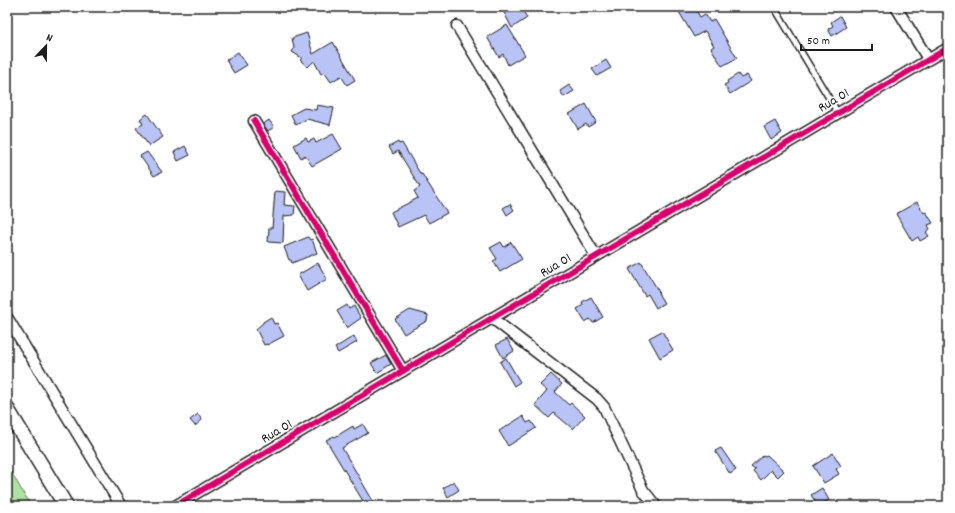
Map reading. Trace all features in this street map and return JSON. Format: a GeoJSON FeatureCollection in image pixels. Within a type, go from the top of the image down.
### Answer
{"type":"FeatureCollection","features":[{"type":"Feature","properties":{"kind":"main road"},"geometry":{"type":"LineString","coordinates":[[7,409],[66,506]]}},
{"type":"Feature","properties":{"kind":"street"},"geometry":{"type":"LineString","coordinates":[[896,7],[928,59]]}},
{"type":"Feature","properties":{"kind":"street"},"geometry":{"type":"LineString","coordinates":[[457,26],[596,256]]}},
{"type":"Feature","properties":{"kind":"street","name":"Rua 01"},"geometry":{"type":"LineString","coordinates":[[175,506],[948,48]]}},
{"type":"Feature","properties":{"kind":"street"},"geometry":{"type":"LineString","coordinates":[[254,121],[403,371]]}},
{"type":"Feature","properties":{"kind":"street"},"geometry":{"type":"LineString","coordinates":[[7,317],[121,506]]}},
{"type":"Feature","properties":{"kind":"street"},"geometry":{"type":"LineString","coordinates":[[492,318],[604,406],[643,490],[656,506]]}},
{"type":"Feature","properties":{"kind":"lane"},"geometry":{"type":"LineString","coordinates":[[774,7],[838,112]]}},
{"type":"Feature","properties":{"kind":"green space"},"geometry":{"type":"Polygon","coordinates":[[[7,465],[31,506],[7,506],[7,465]]]}},
{"type":"Feature","properties":{"kind":"building"},"geometry":{"type":"Polygon","coordinates":[[[501,7],[521,7],[527,18],[512,28],[501,7]]]}},
{"type":"Feature","properties":{"kind":"building"},"geometry":{"type":"Polygon","coordinates":[[[676,7],[694,7],[700,17],[705,14],[710,22],[714,19],[737,58],[722,66],[711,48],[714,46],[705,31],[694,37],[676,7]]]}},
{"type":"Feature","properties":{"kind":"building"},"geometry":{"type":"Polygon","coordinates":[[[840,16],[846,27],[832,36],[828,29],[833,26],[831,22],[840,16]]]}},
{"type":"Feature","properties":{"kind":"building"},"geometry":{"type":"Polygon","coordinates":[[[507,25],[525,55],[508,65],[503,54],[499,57],[487,37],[507,25]]]}},
{"type":"Feature","properties":{"kind":"building"},"geometry":{"type":"Polygon","coordinates":[[[307,33],[313,54],[333,42],[355,80],[347,85],[341,76],[331,82],[324,72],[321,74],[314,61],[308,67],[300,60],[302,58],[292,52],[294,48],[292,38],[307,33]]]}},
{"type":"Feature","properties":{"kind":"building"},"geometry":{"type":"Polygon","coordinates":[[[238,52],[247,65],[234,73],[226,60],[238,52]]]}},
{"type":"Feature","properties":{"kind":"building"},"geometry":{"type":"Polygon","coordinates":[[[606,60],[611,68],[597,76],[592,69],[606,60]]]}},
{"type":"Feature","properties":{"kind":"building"},"geometry":{"type":"Polygon","coordinates":[[[738,74],[741,78],[747,75],[751,81],[730,94],[724,85],[728,83],[727,81],[738,74]]]}},
{"type":"Feature","properties":{"kind":"building"},"geometry":{"type":"Polygon","coordinates":[[[569,85],[574,91],[564,97],[560,91],[569,85]]]}},
{"type":"Feature","properties":{"kind":"building"},"geometry":{"type":"Polygon","coordinates":[[[586,104],[596,122],[588,127],[586,124],[578,129],[569,114],[586,104]]]}},
{"type":"Feature","properties":{"kind":"building"},"geometry":{"type":"Polygon","coordinates":[[[317,105],[334,108],[330,125],[307,119],[296,125],[291,115],[304,108],[316,110],[317,105]]]}},
{"type":"Feature","properties":{"kind":"building"},"geometry":{"type":"Polygon","coordinates":[[[147,114],[163,137],[149,146],[136,128],[143,124],[140,119],[147,114]]]}},
{"type":"Feature","properties":{"kind":"building"},"geometry":{"type":"Polygon","coordinates":[[[269,120],[274,127],[268,131],[263,124],[269,120]]]}},
{"type":"Feature","properties":{"kind":"building"},"geometry":{"type":"Polygon","coordinates":[[[775,121],[782,133],[771,140],[764,127],[775,121]]]}},
{"type":"Feature","properties":{"kind":"building"},"geometry":{"type":"Polygon","coordinates":[[[333,134],[342,149],[312,166],[305,155],[301,158],[294,145],[306,138],[308,142],[314,139],[316,143],[333,134]]]}},
{"type":"Feature","properties":{"kind":"building"},"geometry":{"type":"Polygon","coordinates":[[[398,142],[399,144],[402,143],[421,175],[422,174],[447,213],[429,223],[424,215],[398,227],[391,212],[418,198],[414,191],[420,187],[398,151],[393,154],[389,147],[398,142]]]}},
{"type":"Feature","properties":{"kind":"building"},"geometry":{"type":"Polygon","coordinates":[[[185,146],[190,155],[178,161],[174,152],[185,146]]]}},
{"type":"Feature","properties":{"kind":"building"},"geometry":{"type":"Polygon","coordinates":[[[147,152],[162,172],[154,176],[140,156],[147,152]]]}},
{"type":"Feature","properties":{"kind":"building"},"geometry":{"type":"Polygon","coordinates":[[[275,191],[285,192],[284,205],[295,206],[294,215],[284,216],[283,243],[268,242],[269,228],[272,228],[275,191]]]}},
{"type":"Feature","properties":{"kind":"building"},"geometry":{"type":"Polygon","coordinates":[[[917,202],[933,223],[928,225],[930,229],[926,232],[929,236],[920,241],[918,237],[912,241],[896,214],[917,202]]]}},
{"type":"Feature","properties":{"kind":"building"},"geometry":{"type":"Polygon","coordinates":[[[510,204],[514,210],[507,215],[503,208],[510,204]]]}},
{"type":"Feature","properties":{"kind":"building"},"geometry":{"type":"Polygon","coordinates":[[[308,237],[310,240],[312,239],[317,253],[292,263],[291,260],[289,260],[284,247],[308,237]]]}},
{"type":"Feature","properties":{"kind":"building"},"geometry":{"type":"Polygon","coordinates":[[[501,242],[504,247],[511,242],[522,259],[500,272],[493,261],[497,259],[490,248],[501,242]]]}},
{"type":"Feature","properties":{"kind":"building"},"geometry":{"type":"Polygon","coordinates":[[[641,262],[664,303],[656,308],[648,294],[645,296],[629,269],[641,262]]]}},
{"type":"Feature","properties":{"kind":"building"},"geometry":{"type":"Polygon","coordinates":[[[318,263],[327,279],[307,291],[298,275],[318,263]]]}},
{"type":"Feature","properties":{"kind":"building"},"geometry":{"type":"Polygon","coordinates":[[[591,297],[603,317],[593,323],[590,319],[585,322],[577,309],[583,305],[582,302],[591,297]]]}},
{"type":"Feature","properties":{"kind":"building"},"geometry":{"type":"Polygon","coordinates":[[[347,305],[349,309],[354,306],[361,318],[347,328],[337,311],[347,305]]]}},
{"type":"Feature","properties":{"kind":"building"},"geometry":{"type":"Polygon","coordinates":[[[410,310],[428,315],[427,321],[404,334],[395,319],[410,310]]]}},
{"type":"Feature","properties":{"kind":"building"},"geometry":{"type":"Polygon","coordinates":[[[271,317],[274,324],[277,323],[284,336],[267,345],[264,345],[256,329],[271,317]]]}},
{"type":"Feature","properties":{"kind":"building"},"geometry":{"type":"Polygon","coordinates":[[[662,331],[673,350],[660,358],[649,338],[662,331]]]}},
{"type":"Feature","properties":{"kind":"building"},"geometry":{"type":"Polygon","coordinates":[[[354,336],[357,342],[338,353],[335,348],[354,336]]]}},
{"type":"Feature","properties":{"kind":"building"},"geometry":{"type":"Polygon","coordinates":[[[507,339],[514,351],[503,358],[496,345],[507,339]]]}},
{"type":"Feature","properties":{"kind":"building"},"geometry":{"type":"Polygon","coordinates":[[[386,355],[391,364],[377,373],[371,363],[386,355]]]}},
{"type":"Feature","properties":{"kind":"building"},"geometry":{"type":"Polygon","coordinates":[[[506,358],[520,382],[514,386],[500,362],[506,358]]]}},
{"type":"Feature","properties":{"kind":"building"},"geometry":{"type":"Polygon","coordinates":[[[551,374],[562,384],[555,392],[569,405],[571,403],[585,416],[573,429],[554,413],[549,418],[535,405],[547,391],[540,385],[551,374]]]}},
{"type":"Feature","properties":{"kind":"building"},"geometry":{"type":"Polygon","coordinates":[[[198,414],[202,420],[195,426],[190,420],[198,414]]]}},
{"type":"Feature","properties":{"kind":"building"},"geometry":{"type":"Polygon","coordinates":[[[523,416],[527,423],[531,421],[536,428],[508,446],[499,431],[523,416]]]}},
{"type":"Feature","properties":{"kind":"building"},"geometry":{"type":"Polygon","coordinates":[[[363,424],[368,433],[342,448],[376,506],[366,506],[326,440],[334,436],[335,437],[353,426],[354,429],[363,424]]]}},
{"type":"Feature","properties":{"kind":"building"},"geometry":{"type":"Polygon","coordinates":[[[721,448],[736,470],[730,474],[715,451],[721,448]]]}},
{"type":"Feature","properties":{"kind":"building"},"geometry":{"type":"Polygon","coordinates":[[[833,453],[841,466],[836,469],[839,474],[824,483],[813,466],[833,453]]]}},
{"type":"Feature","properties":{"kind":"building"},"geometry":{"type":"Polygon","coordinates":[[[763,455],[767,455],[784,471],[778,477],[771,470],[761,480],[753,471],[755,469],[751,466],[763,455]]]}},
{"type":"Feature","properties":{"kind":"building"},"geometry":{"type":"Polygon","coordinates":[[[454,481],[459,490],[448,497],[443,488],[454,481]]]}},
{"type":"Feature","properties":{"kind":"building"},"geometry":{"type":"Polygon","coordinates":[[[822,488],[829,500],[818,506],[811,495],[822,488]]]}},
{"type":"Feature","properties":{"kind":"cycle path"},"geometry":{"type":"LineString","coordinates":[[175,506],[948,48]]}},
{"type":"Feature","properties":{"kind":"cycle path"},"geometry":{"type":"LineString","coordinates":[[254,121],[403,371]]}}]}
